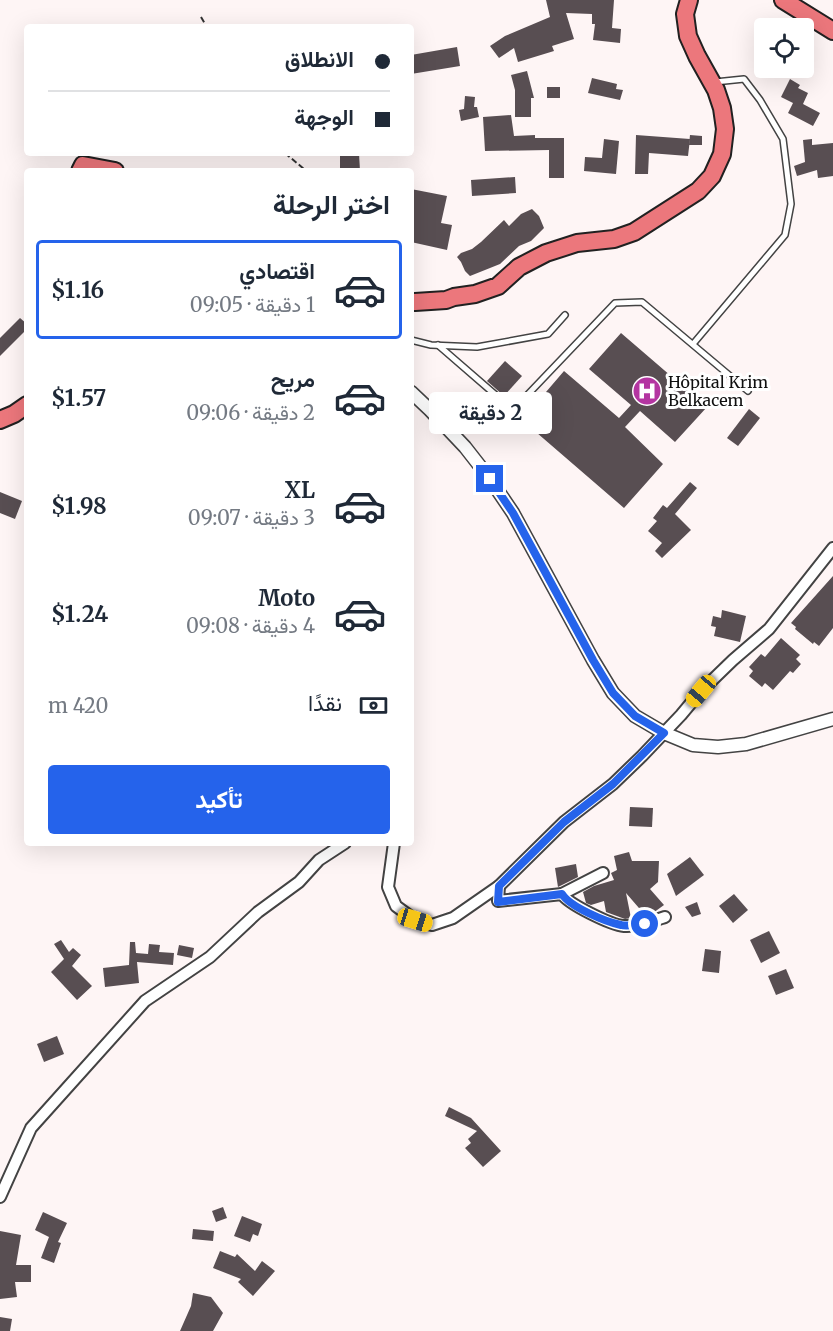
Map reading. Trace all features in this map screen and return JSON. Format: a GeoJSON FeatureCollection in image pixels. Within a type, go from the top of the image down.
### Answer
{"type":"FeatureCollection","features":[{"type":"Feature","properties":{"kind":"main road"},"geometry":{"type":"LineString","coordinates":[[414,303],[475,294],[498,285],[519,267],[546,253],[577,243],[614,238],[634,232],[698,191],[712,176],[722,154],[725,129],[716,90],[688,36],[685,14],[689,0]]}},
{"type":"Feature","properties":{"kind":"main road"},"geometry":{"type":"LineString","coordinates":[[783,0],[833,31]]}},
{"type":"Feature","properties":{"kind":"main road"},"geometry":{"type":"LineString","coordinates":[[82,168],[83,165],[99,168]]}},
{"type":"Feature","properties":{"kind":"main road"},"geometry":{"type":"LineString","coordinates":[[0,420],[24,407]]}},
{"type":"Feature","properties":{"kind":"street"},"geometry":{"type":"LineString","coordinates":[[414,395],[465,447],[490,479],[513,513],[613,693],[635,716],[664,733],[693,745],[718,747],[746,744],[833,719]]}},
{"type":"Feature","properties":{"kind":"street"},"geometry":{"type":"LineString","coordinates":[[394,846],[388,887],[396,906],[415,920],[432,925],[453,918],[499,886],[564,822],[613,784],[664,733],[701,691],[769,629],[833,548]]}},
{"type":"Feature","properties":{"kind":"street"},"geometry":{"type":"LineString","coordinates":[[0,1197],[31,1128],[145,1001],[210,957],[258,912],[299,882],[319,860],[340,846]]}},
{"type":"Feature","properties":{"kind":"street"},"geometry":{"type":"LineString","coordinates":[[499,886],[498,902],[562,894],[603,873]]}},
{"type":"Feature","properties":{"kind":"street"},"geometry":{"type":"LineString","coordinates":[[562,894],[582,909],[623,926],[645,924],[665,917]]}},
{"type":"Feature","properties":{"kind":"lane"},"geometry":{"type":"LineString","coordinates":[[693,344],[785,235],[791,204],[783,139],[760,100],[744,79],[712,82]]}},
{"type":"Feature","properties":{"kind":"lane"},"geometry":{"type":"LineString","coordinates":[[438,345],[513,410],[615,303],[642,302],[748,390]]}},
{"type":"Feature","properties":{"kind":"lane"},"geometry":{"type":"LineString","coordinates":[[414,341],[438,345],[477,347],[548,334],[564,315]]}},
{"type":"Feature","properties":{"kind":"path"},"geometry":{"type":"LineString","coordinates":[[201,17],[205,24]]}},
{"type":"Feature","properties":{"kind":"path"},"geometry":{"type":"LineString","coordinates":[[288,156],[302,168]]}},
{"type":"Feature","properties":{"kind":"building"},"geometry":{"type":"Polygon","coordinates":[[[546,0],[614,0],[612,28],[621,29],[620,43],[593,40],[595,24],[592,24],[592,14],[566,13],[574,39],[552,46],[554,51],[518,62],[514,48],[499,58],[490,46],[505,36],[550,17],[546,0]]]}},
{"type":"Feature","properties":{"kind":"building"},"geometry":{"type":"Polygon","coordinates":[[[457,47],[460,66],[414,74],[414,54],[457,47]]]}},
{"type":"Feature","properties":{"kind":"building"},"geometry":{"type":"Polygon","coordinates":[[[527,71],[534,98],[531,98],[531,117],[515,117],[515,90],[511,75],[527,71]]]}},
{"type":"Feature","properties":{"kind":"building"},"geometry":{"type":"Polygon","coordinates":[[[592,78],[617,84],[616,89],[623,90],[620,100],[588,93],[592,78]]]}},
{"type":"Feature","properties":{"kind":"building"},"geometry":{"type":"Polygon","coordinates":[[[790,79],[800,85],[798,88],[808,93],[803,104],[820,113],[813,126],[788,113],[793,103],[781,97],[790,79]]]}},
{"type":"Feature","properties":{"kind":"building"},"geometry":{"type":"Polygon","coordinates":[[[547,87],[560,87],[560,98],[547,98],[547,87]]]}},
{"type":"Feature","properties":{"kind":"building"},"geometry":{"type":"Polygon","coordinates":[[[465,96],[475,97],[474,107],[477,107],[479,117],[461,121],[459,110],[464,109],[465,96]]]}},
{"type":"Feature","properties":{"kind":"building"},"geometry":{"type":"Polygon","coordinates":[[[511,115],[514,136],[535,135],[535,138],[564,138],[564,178],[549,178],[549,150],[485,151],[483,117],[511,115]]]}},
{"type":"Feature","properties":{"kind":"building"},"geometry":{"type":"Polygon","coordinates":[[[636,135],[690,139],[688,156],[649,153],[648,174],[635,174],[636,135]]]}},
{"type":"Feature","properties":{"kind":"building"},"geometry":{"type":"Polygon","coordinates":[[[690,135],[702,136],[702,145],[689,145],[690,135]]]}},
{"type":"Feature","properties":{"kind":"building"},"geometry":{"type":"Polygon","coordinates":[[[604,139],[619,141],[616,174],[584,171],[585,157],[602,158],[604,139]]]}},
{"type":"Feature","properties":{"kind":"building"},"geometry":{"type":"Polygon","coordinates":[[[812,139],[812,145],[833,143],[833,176],[818,178],[817,170],[797,176],[794,166],[805,162],[803,140],[812,139]]]}},
{"type":"Feature","properties":{"kind":"building"},"geometry":{"type":"Polygon","coordinates":[[[340,156],[359,156],[360,168],[340,168],[340,156]]]}},
{"type":"Feature","properties":{"kind":"building"},"geometry":{"type":"Polygon","coordinates":[[[515,177],[516,193],[472,196],[471,180],[515,177]]]}},
{"type":"Feature","properties":{"kind":"building"},"geometry":{"type":"Polygon","coordinates":[[[414,190],[447,196],[441,223],[452,225],[447,250],[414,243],[414,190]]]}},
{"type":"Feature","properties":{"kind":"building"},"geometry":{"type":"Polygon","coordinates":[[[532,209],[539,216],[544,228],[531,241],[519,246],[500,264],[470,276],[465,271],[457,257],[461,253],[472,249],[504,220],[509,226],[521,214],[532,209]]]}},
{"type":"Feature","properties":{"kind":"building"},"geometry":{"type":"Polygon","coordinates":[[[20,318],[24,321],[24,332],[0,356],[0,338],[20,318]]]}},
{"type":"Feature","properties":{"kind":"building"},"geometry":{"type":"Polygon","coordinates":[[[621,333],[707,407],[675,442],[640,411],[625,427],[663,464],[624,508],[522,420],[564,371],[619,418],[631,405],[589,369],[621,333]]]}},
{"type":"Feature","properties":{"kind":"building"},"geometry":{"type":"Polygon","coordinates":[[[505,361],[522,376],[504,396],[487,381],[505,361]]]}},
{"type":"Feature","properties":{"kind":"building"},"geometry":{"type":"Polygon","coordinates":[[[749,409],[760,418],[738,446],[727,438],[749,409]]]}},
{"type":"Feature","properties":{"kind":"building"},"geometry":{"type":"Polygon","coordinates":[[[690,482],[697,488],[675,514],[691,530],[662,558],[655,551],[662,543],[648,531],[657,521],[653,518],[663,505],[667,508],[690,482]]]}},
{"type":"Feature","properties":{"kind":"building"},"geometry":{"type":"Polygon","coordinates":[[[0,492],[22,501],[15,519],[0,513],[0,492]]]}},
{"type":"Feature","properties":{"kind":"building"},"geometry":{"type":"Polygon","coordinates":[[[833,576],[833,628],[819,646],[814,642],[813,644],[791,623],[833,576]]]}},
{"type":"Feature","properties":{"kind":"building"},"geometry":{"type":"Polygon","coordinates":[[[722,610],[746,616],[740,642],[714,636],[716,627],[711,626],[713,616],[721,618],[722,610]]]}},
{"type":"Feature","properties":{"kind":"building"},"geometry":{"type":"Polygon","coordinates":[[[781,638],[800,655],[796,659],[801,664],[793,673],[790,671],[773,690],[765,683],[762,687],[749,676],[753,671],[749,667],[761,654],[765,657],[781,638]]]}},
{"type":"Feature","properties":{"kind":"building"},"geometry":{"type":"Polygon","coordinates":[[[630,807],[653,808],[652,827],[629,826],[630,807]]]}},
{"type":"Feature","properties":{"kind":"building"},"geometry":{"type":"Polygon","coordinates":[[[629,852],[632,861],[659,861],[658,882],[650,889],[664,905],[653,913],[645,915],[626,893],[631,918],[625,919],[606,912],[604,901],[591,905],[586,903],[583,892],[614,880],[611,873],[617,870],[614,856],[629,852]]]}},
{"type":"Feature","properties":{"kind":"building"},"geometry":{"type":"Polygon","coordinates":[[[690,857],[704,875],[676,896],[667,874],[690,857]]]}},
{"type":"Feature","properties":{"kind":"building"},"geometry":{"type":"Polygon","coordinates":[[[576,864],[578,877],[558,887],[555,868],[576,864]]]}},
{"type":"Feature","properties":{"kind":"building"},"geometry":{"type":"Polygon","coordinates":[[[734,894],[748,910],[733,923],[719,906],[734,894]]]}},
{"type":"Feature","properties":{"kind":"building"},"geometry":{"type":"Polygon","coordinates":[[[697,902],[701,914],[692,917],[685,907],[697,902]]]}},
{"type":"Feature","properties":{"kind":"building"},"geometry":{"type":"Polygon","coordinates":[[[769,931],[780,953],[761,963],[750,940],[769,931]]]}},
{"type":"Feature","properties":{"kind":"building"},"geometry":{"type":"Polygon","coordinates":[[[61,940],[69,952],[73,948],[81,955],[72,966],[92,986],[77,1000],[51,972],[64,959],[54,944],[61,940]]]}},
{"type":"Feature","properties":{"kind":"building"},"geometry":{"type":"Polygon","coordinates":[[[130,942],[135,942],[136,953],[148,954],[149,944],[160,945],[159,952],[174,953],[173,965],[137,962],[139,983],[105,987],[103,968],[129,965],[130,942]]]}},
{"type":"Feature","properties":{"kind":"building"},"geometry":{"type":"Polygon","coordinates":[[[179,945],[194,948],[192,958],[177,955],[179,945]]]}},
{"type":"Feature","properties":{"kind":"building"},"geometry":{"type":"Polygon","coordinates":[[[705,949],[721,951],[719,973],[702,971],[705,949]]]}},
{"type":"Feature","properties":{"kind":"building"},"geometry":{"type":"Polygon","coordinates":[[[786,969],[794,988],[776,995],[768,976],[786,969]]]}},
{"type":"Feature","properties":{"kind":"building"},"geometry":{"type":"Polygon","coordinates":[[[57,1036],[64,1054],[44,1062],[37,1044],[57,1036]]]}},
{"type":"Feature","properties":{"kind":"building"},"geometry":{"type":"Polygon","coordinates":[[[449,1107],[471,1118],[501,1151],[483,1167],[465,1148],[471,1143],[468,1139],[477,1131],[445,1116],[449,1107]]]}},
{"type":"Feature","properties":{"kind":"building"},"geometry":{"type":"Polygon","coordinates":[[[223,1207],[227,1218],[216,1222],[212,1211],[223,1207]]]}},
{"type":"Feature","properties":{"kind":"building"},"geometry":{"type":"Polygon","coordinates":[[[43,1212],[67,1223],[58,1242],[61,1243],[54,1263],[41,1258],[49,1237],[35,1230],[43,1212]]]}},
{"type":"Feature","properties":{"kind":"building"},"geometry":{"type":"Polygon","coordinates":[[[242,1216],[262,1224],[258,1236],[253,1234],[250,1242],[234,1236],[242,1216]]]}},
{"type":"Feature","properties":{"kind":"building"},"geometry":{"type":"Polygon","coordinates":[[[193,1229],[214,1231],[213,1241],[192,1239],[193,1229]]]}},
{"type":"Feature","properties":{"kind":"building"},"geometry":{"type":"Polygon","coordinates":[[[0,1231],[21,1235],[16,1265],[31,1265],[31,1282],[15,1282],[17,1297],[0,1299],[0,1231]]]}},
{"type":"Feature","properties":{"kind":"building"},"geometry":{"type":"Polygon","coordinates":[[[220,1251],[235,1257],[237,1254],[255,1271],[262,1261],[275,1271],[253,1296],[238,1282],[241,1279],[213,1268],[220,1251]]]}},
{"type":"Feature","properties":{"kind":"building"},"geometry":{"type":"Polygon","coordinates":[[[193,1293],[211,1297],[223,1313],[213,1331],[180,1331],[191,1306],[193,1293]]]}},
{"type":"Feature","properties":{"kind":"building"},"geometry":{"type":"Polygon","coordinates":[[[0,1317],[12,1319],[10,1331],[0,1331],[0,1317]]]}},
{"type":"Feature","properties":{"kind":"place","name":"Hôpital Krim Belkacem"},"geometry":{"type":"Point","coordinates":[647,391]}},
{"type":"Feature","properties":{"kind":"route"},"geometry":{"type":"LineString","coordinates":[[490,479],[513,513],[613,693],[635,716],[664,733],[613,784],[564,822],[499,886],[498,902],[562,894],[573,904],[606,920],[623,926],[645,924]]}}]}
